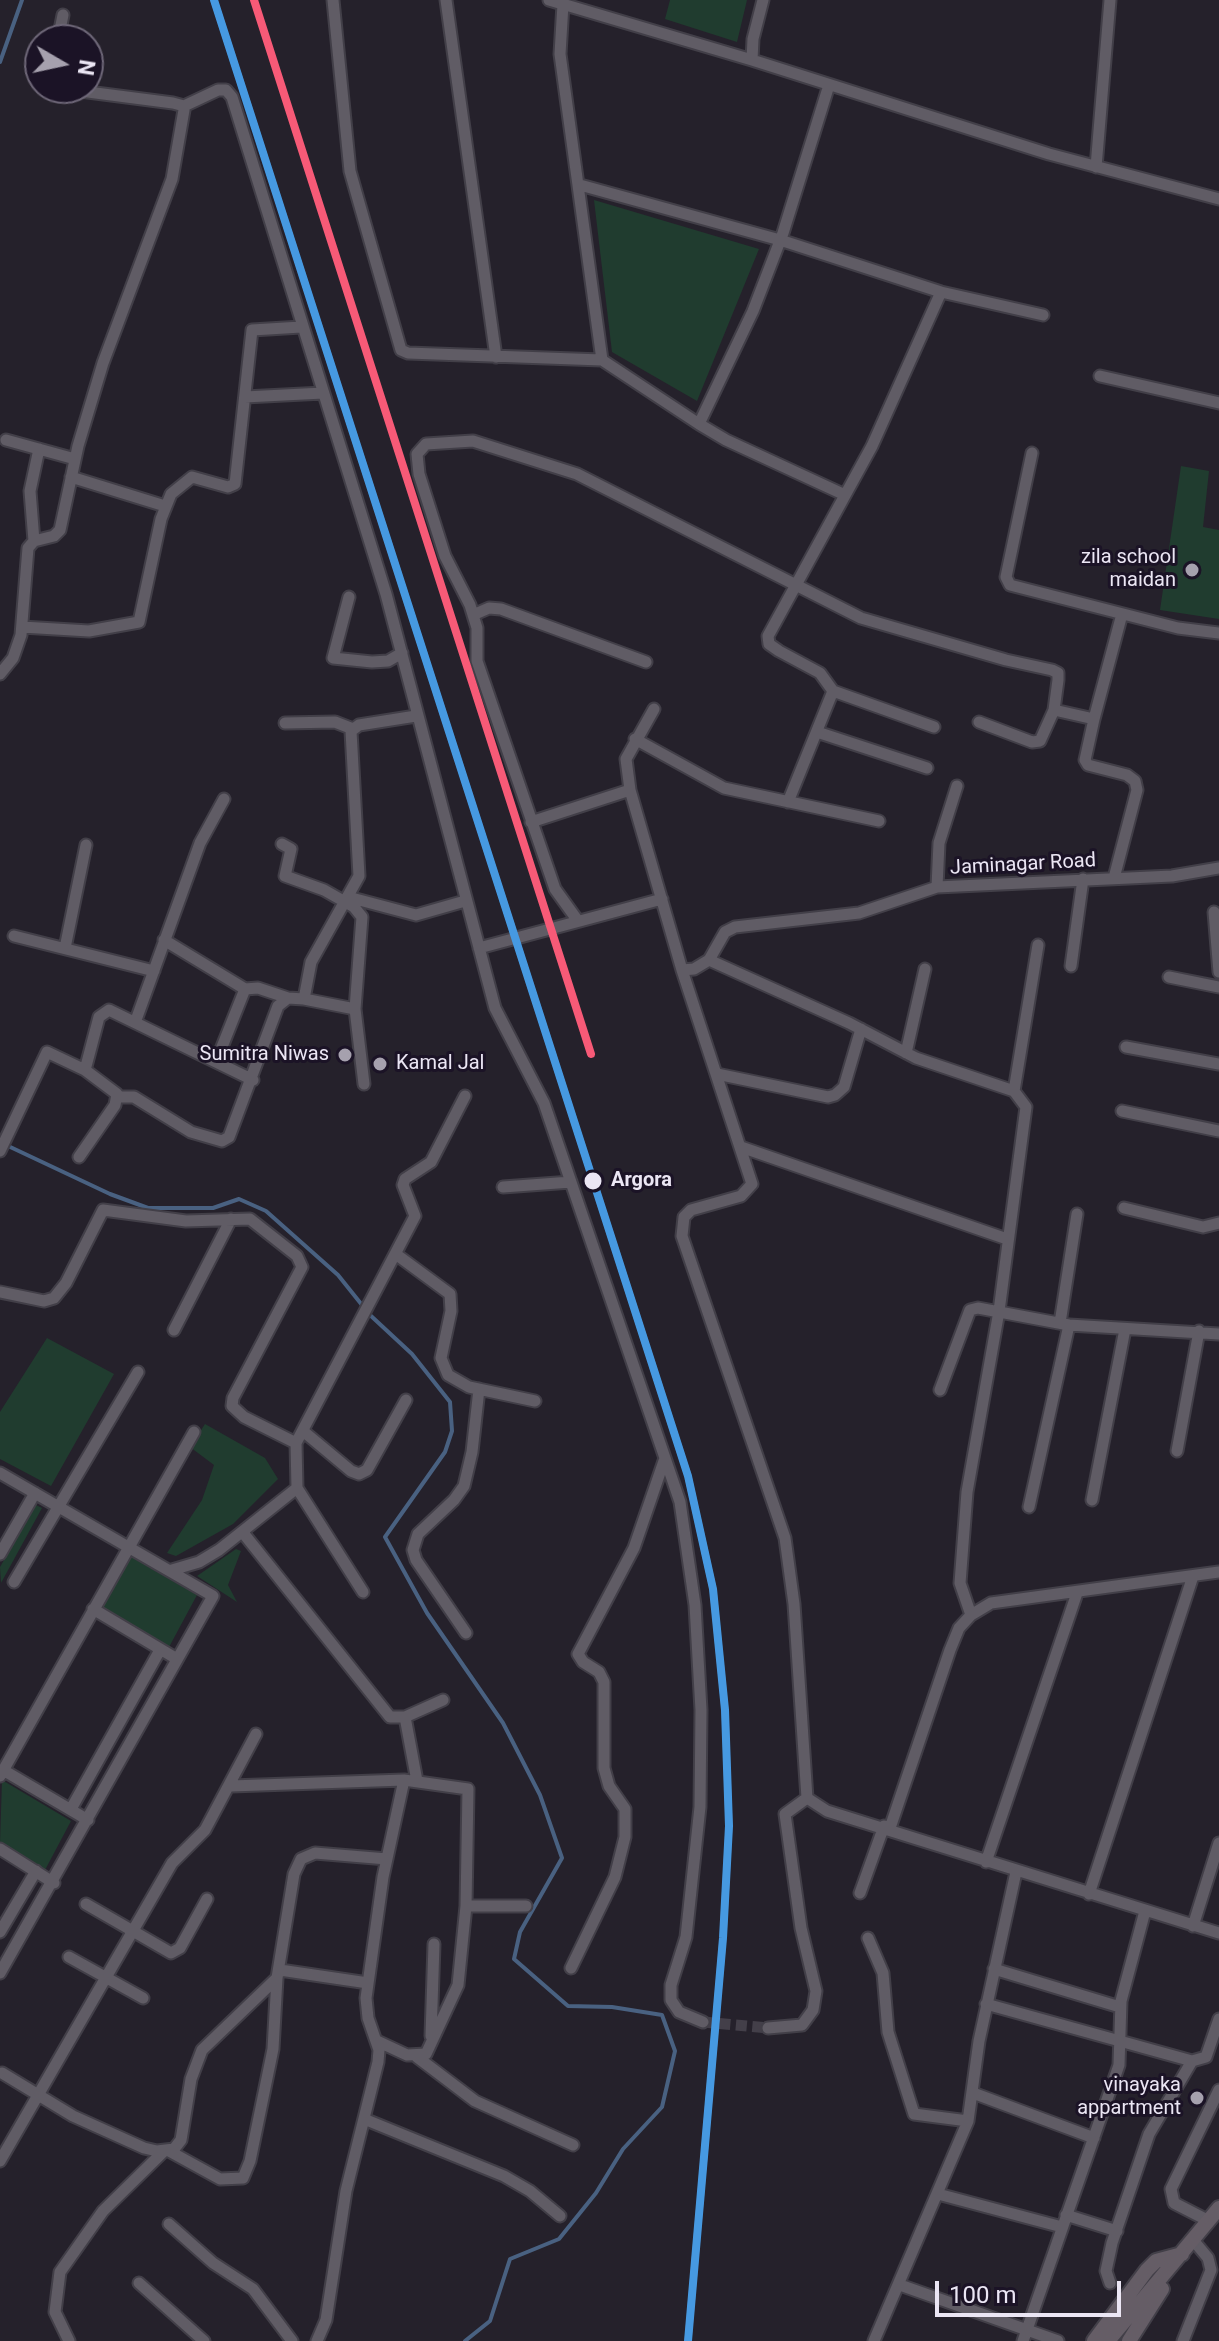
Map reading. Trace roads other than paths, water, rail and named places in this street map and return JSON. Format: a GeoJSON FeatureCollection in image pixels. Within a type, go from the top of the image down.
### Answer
{"type":"FeatureCollection","features":[{"type":"Feature","properties":{"kind":"street"},"geometry":{"type":"LineString","coordinates":[[333,0],[350,171],[400,348],[408,353],[602,360],[726,440],[845,495]]}},
{"type":"Feature","properties":{"kind":"street"},"geometry":{"type":"LineString","coordinates":[[446,0],[496,357]]}},
{"type":"Feature","properties":{"kind":"street"},"geometry":{"type":"LineString","coordinates":[[549,0],[588,6],[1049,154],[1219,199]]}},
{"type":"Feature","properties":{"kind":"street"},"geometry":{"type":"LineString","coordinates":[[752,60],[753,39],[763,0]]}},
{"type":"Feature","properties":{"kind":"street"},"geometry":{"type":"LineString","coordinates":[[1096,167],[1110,0]]}},
{"type":"Feature","properties":{"kind":"street"},"geometry":{"type":"LineString","coordinates":[[563,4],[560,54],[602,360]]}},
{"type":"Feature","properties":{"kind":"street"},"geometry":{"type":"LineString","coordinates":[[61,24],[63,15]]}},
{"type":"Feature","properties":{"kind":"street"},"geometry":{"type":"LineString","coordinates":[[699,424],[753,311],[780,240],[829,85]]}},
{"type":"Feature","properties":{"kind":"street"},"geometry":{"type":"LineString","coordinates":[[104,95],[184,106],[205,93],[218,90],[230,93],[301,327],[367,527],[495,1008],[544,1103],[680,1502],[695,1605],[701,1710],[700,1807],[686,1937],[671,1985],[671,2000],[679,2012],[703,2022]]}},
{"type":"Feature","properties":{"kind":"street"},"geometry":{"type":"LineString","coordinates":[[34,541],[57,534],[108,347],[130,299],[172,179],[184,106]]}},
{"type":"Feature","properties":{"kind":"street"},"geometry":{"type":"LineString","coordinates":[[580,185],[780,240],[941,292],[1043,315]]}},
{"type":"Feature","properties":{"kind":"street"},"geometry":{"type":"LineString","coordinates":[[934,727],[833,691],[820,673],[769,644],[771,627],[798,584],[845,495],[941,292]]}},
{"type":"Feature","properties":{"kind":"street"},"geometry":{"type":"LineString","coordinates":[[22,627],[89,631],[139,622],[165,506],[177,486],[192,477],[228,487],[235,484],[252,330],[301,327]]}},
{"type":"Feature","properties":{"kind":"street"},"geometry":{"type":"LineString","coordinates":[[1100,376],[1219,403]]}},
{"type":"Feature","properties":{"kind":"street"},"geometry":{"type":"LineString","coordinates":[[245,397],[323,393]]}},
{"type":"Feature","properties":{"kind":"street"},"geometry":{"type":"LineString","coordinates":[[6,440],[75,459]]}},
{"type":"Feature","properties":{"kind":"street"},"geometry":{"type":"LineString","coordinates":[[578,921],[555,889],[477,661],[473,615],[445,556],[419,474],[417,454],[422,447],[437,441],[473,441],[577,474],[861,618],[1058,673],[1054,710],[1040,741],[1032,742],[979,722]]}},
{"type":"Feature","properties":{"kind":"street"},"geometry":{"type":"LineString","coordinates":[[0,674],[16,651],[22,627],[27,553],[34,541],[30,491],[39,449]]}},
{"type":"Feature","properties":{"kind":"street"},"geometry":{"type":"LineString","coordinates":[[1032,453],[1006,577],[1010,585],[1178,628],[1219,633]]}},
{"type":"Feature","properties":{"kind":"street"},"geometry":{"type":"LineString","coordinates":[[71,477],[165,506]]}},
{"type":"Feature","properties":{"kind":"street"},"geometry":{"type":"LineString","coordinates":[[349,597],[333,658],[388,661],[402,653]]}},
{"type":"Feature","properties":{"kind":"street"},"geometry":{"type":"LineString","coordinates":[[473,615],[489,608],[501,609],[646,662]]}},
{"type":"Feature","properties":{"kind":"street"},"geometry":{"type":"LineString","coordinates":[[1114,878],[1137,790],[1135,781],[1127,775],[1088,765],[1085,760],[1122,614]]}},
{"type":"Feature","properties":{"kind":"street"},"geometry":{"type":"LineString","coordinates":[[788,802],[833,691]]}},
{"type":"Feature","properties":{"kind":"street"},"geometry":{"type":"LineString","coordinates":[[654,709],[626,759],[630,790],[682,970],[750,1172],[748,1192],[691,1210],[684,1217],[682,1236],[785,1538],[794,1604],[807,1798]]}},
{"type":"Feature","properties":{"kind":"street"},"geometry":{"type":"LineString","coordinates":[[1054,710],[1094,719]]}},
{"type":"Feature","properties":{"kind":"street"},"geometry":{"type":"LineString","coordinates":[[285,723],[335,722],[353,729],[416,716]]}},
{"type":"Feature","properties":{"kind":"street"},"geometry":{"type":"LineString","coordinates":[[304,999],[311,962],[359,876],[361,864],[350,743],[353,729]]}},
{"type":"Feature","properties":{"kind":"street"},"geometry":{"type":"LineString","coordinates":[[817,732],[927,768]]}},
{"type":"Feature","properties":{"kind":"street"},"geometry":{"type":"LineString","coordinates":[[635,739],[724,788],[879,821]]}},
{"type":"Feature","properties":{"kind":"street"},"geometry":{"type":"LineString","coordinates":[[937,887],[939,843],[957,786]]}},
{"type":"Feature","properties":{"kind":"street"},"geometry":{"type":"LineString","coordinates":[[531,822],[630,790]]}},
{"type":"Feature","properties":{"kind":"street"},"geometry":{"type":"LineString","coordinates":[[136,1020],[200,843],[224,799]]}},
{"type":"Feature","properties":{"kind":"street"},"geometry":{"type":"LineString","coordinates":[[282,844],[291,849],[285,876],[346,899],[416,915],[465,901]]}},
{"type":"Feature","properties":{"kind":"street"},"geometry":{"type":"LineString","coordinates":[[65,948],[86,845]]}},
{"type":"Feature","properties":{"kind":"street","name":"Jaminagar Road"},"geometry":{"type":"LineString","coordinates":[[709,960],[725,932],[735,927],[859,913],[937,887],[1172,876],[1219,868]]}},
{"type":"Feature","properties":{"kind":"street"},"geometry":{"type":"LineString","coordinates":[[1071,966],[1083,879]]}},
{"type":"Feature","properties":{"kind":"street"},"geometry":{"type":"LineString","coordinates":[[346,899],[358,911],[363,924],[355,1009],[364,1084]]}},
{"type":"Feature","properties":{"kind":"street"},"geometry":{"type":"LineString","coordinates":[[479,948],[663,902]]}},
{"type":"Feature","properties":{"kind":"street"},"geometry":{"type":"LineString","coordinates":[[1214,912],[1219,972]]}},
{"type":"Feature","properties":{"kind":"street"},"geometry":{"type":"LineString","coordinates":[[14,936],[154,971]]}},
{"type":"Feature","properties":{"kind":"street"},"geometry":{"type":"LineString","coordinates":[[164,940],[245,989],[253,987],[288,998],[355,1009]]}},
{"type":"Feature","properties":{"kind":"street"},"geometry":{"type":"LineString","coordinates":[[1014,1091],[1038,945]]}},
{"type":"Feature","properties":{"kind":"street"},"geometry":{"type":"LineString","coordinates":[[682,970],[694,969],[709,960],[861,1029],[906,1053],[1014,1091],[1026,1107],[999,1311],[972,1459],[959,1564],[963,1599],[971,1615]]}},
{"type":"Feature","properties":{"kind":"street"},"geometry":{"type":"LineString","coordinates":[[906,1053],[925,969]]}},
{"type":"Feature","properties":{"kind":"street"},"geometry":{"type":"LineString","coordinates":[[1169,977],[1219,987]]}},
{"type":"Feature","properties":{"kind":"street"},"geometry":{"type":"LineString","coordinates":[[216,1062],[245,989]]}},
{"type":"Feature","properties":{"kind":"street"},"geometry":{"type":"LineString","coordinates":[[118,1097],[134,1097],[191,1132],[225,1140],[232,1134],[278,1006],[288,998]]}},
{"type":"Feature","properties":{"kind":"street"},"geometry":{"type":"LineString","coordinates":[[85,1070],[103,1011],[113,1011],[253,1080]]}},
{"type":"Feature","properties":{"kind":"street"},"geometry":{"type":"LineString","coordinates":[[717,1074],[828,1097],[835,1095],[844,1087],[861,1029]]}},
{"type":"Feature","properties":{"kind":"street"},"geometry":{"type":"LineString","coordinates":[[1126,1047],[1219,1064]]}},
{"type":"Feature","properties":{"kind":"street"},"geometry":{"type":"LineString","coordinates":[[0,1151],[45,1052],[85,1070],[114,1090],[118,1097]]}},
{"type":"Feature","properties":{"kind":"street"},"geometry":{"type":"LineString","coordinates":[[363,1592],[297,1488],[296,1443],[415,1216],[403,1185],[405,1179],[431,1162],[465,1096]]}},
{"type":"Feature","properties":{"kind":"street"},"geometry":{"type":"LineString","coordinates":[[79,1157],[118,1097]]}},
{"type":"Feature","properties":{"kind":"street"},"geometry":{"type":"LineString","coordinates":[[1122,1111],[1219,1131]]}},
{"type":"Feature","properties":{"kind":"street"},"geometry":{"type":"LineString","coordinates":[[741,1147],[1007,1239]]}},
{"type":"Feature","properties":{"kind":"street"},"geometry":{"type":"LineString","coordinates":[[503,1187],[571,1182]]}},
{"type":"Feature","properties":{"kind":"street"},"geometry":{"type":"LineString","coordinates":[[1124,1208],[1203,1227],[1219,1223]]}},
{"type":"Feature","properties":{"kind":"street"},"geometry":{"type":"LineString","coordinates":[[0,1292],[44,1301],[54,1298],[66,1283],[103,1210],[172,1220],[231,1219],[256,1222],[302,1264],[231,1403],[244,1417],[296,1443]]}},
{"type":"Feature","properties":{"kind":"street"},"geometry":{"type":"LineString","coordinates":[[1029,1507],[1065,1324],[1077,1214]]}},
{"type":"Feature","properties":{"kind":"street"},"geometry":{"type":"LineString","coordinates":[[174,1330],[231,1219]]}},
{"type":"Feature","properties":{"kind":"street"},"geometry":{"type":"LineString","coordinates":[[397,1255],[450,1294],[451,1311],[441,1365],[458,1382],[535,1401]]}},
{"type":"Feature","properties":{"kind":"street"},"geometry":{"type":"LineString","coordinates":[[940,1390],[970,1310],[999,1311],[1065,1324],[1219,1334]]}},
{"type":"Feature","properties":{"kind":"street"},"geometry":{"type":"LineString","coordinates":[[1092,1500],[1125,1329]]}},
{"type":"Feature","properties":{"kind":"street"},"geometry":{"type":"LineString","coordinates":[[1177,1451],[1199,1331]]}},
{"type":"Feature","properties":{"kind":"street"},"geometry":{"type":"LineString","coordinates":[[14,1582],[138,1372]]}},
{"type":"Feature","properties":{"kind":"street"},"geometry":{"type":"LineString","coordinates":[[466,1633],[416,1560],[413,1550],[418,1534],[454,1500],[464,1486],[471,1461],[479,1389]]}},
{"type":"Feature","properties":{"kind":"street"},"geometry":{"type":"LineString","coordinates":[[303,1431],[351,1471],[359,1474],[367,1470],[406,1400]]}},
{"type":"Feature","properties":{"kind":"street"},"geometry":{"type":"LineString","coordinates":[[88,1820],[2,1773],[5,1753],[93,1609],[194,1432]]}},
{"type":"Feature","properties":{"kind":"street"},"geometry":{"type":"LineString","coordinates":[[571,1968],[615,1877],[625,1837],[625,1809],[609,1786],[604,1768],[604,1682],[594,1667],[580,1659],[579,1648],[634,1548],[664,1461]]}},
{"type":"Feature","properties":{"kind":"street"},"geometry":{"type":"LineString","coordinates":[[0,1473],[213,1596],[54,1883],[0,1973]]}},
{"type":"Feature","properties":{"kind":"street"},"geometry":{"type":"LineString","coordinates":[[172,1570],[199,1562],[244,1534],[297,1488]]}},
{"type":"Feature","properties":{"kind":"street"},"geometry":{"type":"LineString","coordinates":[[0,1554],[35,1493]]}},
{"type":"Feature","properties":{"kind":"street"},"geometry":{"type":"LineString","coordinates":[[244,1534],[390,1717],[405,1717],[443,1700]]}},
{"type":"Feature","properties":{"kind":"street"},"geometry":{"type":"LineString","coordinates":[[860,1893],[950,1650],[959,1628],[971,1615],[991,1603],[1219,1572]]}},
{"type":"Feature","properties":{"kind":"street"},"geometry":{"type":"LineString","coordinates":[[1089,1894],[1193,1576]]}},
{"type":"Feature","properties":{"kind":"street"},"geometry":{"type":"LineString","coordinates":[[986,1862],[1077,1593]]}},
{"type":"Feature","properties":{"kind":"street"},"geometry":{"type":"LineString","coordinates":[[93,1609],[177,1659]]}},
{"type":"Feature","properties":{"kind":"street"},"geometry":{"type":"LineString","coordinates":[[71,1809],[160,1650]]}},
{"type":"Feature","properties":{"kind":"street"},"geometry":{"type":"LineString","coordinates":[[405,1717],[417,1781]]}},
{"type":"Feature","properties":{"kind":"street"},"geometry":{"type":"LineString","coordinates":[[0,2161],[172,1863],[197,1841],[231,1786],[256,1734]]}},
{"type":"Feature","properties":{"kind":"street"},"geometry":{"type":"LineString","coordinates":[[317,2341],[326,2320],[346,2191],[378,2062],[377,2041],[368,2018],[368,1983],[387,1859],[404,1780]]}},
{"type":"Feature","properties":{"kind":"street"},"geometry":{"type":"LineString","coordinates":[[231,1786],[404,1780],[468,1789],[466,1906],[458,1985],[431,2048],[417,2057]]}},
{"type":"Feature","properties":{"kind":"street"},"geometry":{"type":"LineString","coordinates":[[807,1798],[827,1811],[887,1827],[1016,1872],[1219,1933]]}},
{"type":"Feature","properties":{"kind":"street"},"geometry":{"type":"LineString","coordinates":[[768,2028],[802,2025],[813,2010],[816,1991],[801,1928],[785,1814],[807,1798]]}},
{"type":"Feature","properties":{"kind":"street"},"geometry":{"type":"LineString","coordinates":[[1193,1926],[1219,1843]]}},
{"type":"Feature","properties":{"kind":"street"},"geometry":{"type":"LineString","coordinates":[[0,1849],[54,1883]]}},
{"type":"Feature","properties":{"kind":"street"},"geometry":{"type":"LineString","coordinates":[[2,2073],[73,2116],[126,2140],[166,2151],[220,2179],[243,2178],[250,2161],[273,2049],[278,1974],[294,1874],[301,1859],[315,1853],[387,1859]]}},
{"type":"Feature","properties":{"kind":"street"},"geometry":{"type":"LineString","coordinates":[[0,1932],[36,1871]]}},
{"type":"Feature","properties":{"kind":"street"},"geometry":{"type":"LineString","coordinates":[[874,2341],[968,2121],[986,2004],[1016,1872]]}},
{"type":"Feature","properties":{"kind":"street"},"geometry":{"type":"LineString","coordinates":[[86,1904],[165,1952],[176,1952],[207,1899]]}},
{"type":"Feature","properties":{"kind":"street"},"geometry":{"type":"LineString","coordinates":[[466,1906],[526,1906]]}},
{"type":"Feature","properties":{"kind":"street"},"geometry":{"type":"LineString","coordinates":[[1025,2335],[1119,2065],[1120,2007],[1145,1911]]}},
{"type":"Feature","properties":{"kind":"street"},"geometry":{"type":"LineString","coordinates":[[868,1938],[883,1973],[888,2032],[908,2104],[918,2116],[968,2121]]}},
{"type":"Feature","properties":{"kind":"street"},"geometry":{"type":"LineString","coordinates":[[431,2048],[434,1944]]}},
{"type":"Feature","properties":{"kind":"street"},"geometry":{"type":"LineString","coordinates":[[69,1957],[143,1998]]}},
{"type":"Feature","properties":{"kind":"street"},"geometry":{"type":"LineString","coordinates":[[994,1969],[1120,2007]]}},
{"type":"Feature","properties":{"kind":"street"},"geometry":{"type":"LineString","coordinates":[[278,1974],[368,1983]]}},
{"type":"Feature","properties":{"kind":"street"},"geometry":{"type":"LineString","coordinates":[[69,2341],[55,2312],[60,2272],[103,2211],[181,2140],[194,2064],[202,2050],[278,1974]]}},
{"type":"Feature","properties":{"kind":"street"},"geometry":{"type":"LineString","coordinates":[[986,2004],[1192,2061],[1215,2051],[1219,2019]]}},
{"type":"Feature","properties":{"kind":"street"},"geometry":{"type":"LineString","coordinates":[[377,2041],[417,2057],[475,2101],[573,2145]]}},
{"type":"Feature","properties":{"kind":"street"},"geometry":{"type":"LineString","coordinates":[[1110,2283],[1107,2264],[1149,2134],[1192,2061]]}},
{"type":"Feature","properties":{"kind":"street"},"geometry":{"type":"LineString","coordinates":[[1209,2221],[1174,2203],[1171,2189],[1219,2090]]}},
{"type":"Feature","properties":{"kind":"street"},"geometry":{"type":"LineString","coordinates":[[973,2093],[1094,2138]]}},
{"type":"Feature","properties":{"kind":"street"},"geometry":{"type":"LineString","coordinates":[[364,2119],[504,2176],[530,2191],[560,2216]]}},
{"type":"Feature","properties":{"kind":"street"},"geometry":{"type":"LineString","coordinates":[[938,2194],[1117,2231]]}},
{"type":"Feature","properties":{"kind":"street"},"geometry":{"type":"LineString","coordinates":[[1108,2341],[1219,2208]]}},
{"type":"Feature","properties":{"kind":"street"},"geometry":{"type":"LineString","coordinates":[[169,2224],[213,2263],[253,2289],[292,2341]]}},
{"type":"Feature","properties":{"kind":"street"},"geometry":{"type":"LineString","coordinates":[[1183,2341],[1211,2270],[1208,2258],[1193,2240]]}},
{"type":"Feature","properties":{"kind":"street"},"geometry":{"type":"LineString","coordinates":[[1094,2341],[1156,2261],[1182,2254]]}},
{"type":"Feature","properties":{"kind":"street"},"geometry":{"type":"LineString","coordinates":[[1129,2341],[1182,2254]]}},
{"type":"Feature","properties":{"kind":"street"},"geometry":{"type":"LineString","coordinates":[[139,2283],[204,2341]]}},
{"type":"Feature","properties":{"kind":"street"},"geometry":{"type":"LineString","coordinates":[[900,2285],[1025,2335],[1058,2341]]}},
{"type":"Feature","properties":{"kind":"waterway"},"geometry":{"type":"LineString","coordinates":[[0,62],[22,0]]}},
{"type":"Feature","properties":{"kind":"waterway"},"geometry":{"type":"LineString","coordinates":[[6,1145],[110,1194],[148,1208],[213,1208],[239,1199],[266,1211],[338,1275],[370,1315],[412,1354],[450,1402],[452,1431],[445,1452],[385,1537],[427,1613],[503,1723],[540,1795],[562,1858],[520,1932],[514,1959],[568,2006],[612,2007],[662,2015],[675,2051],[662,2107],[623,2149],[596,2193],[559,2239],[510,2259],[490,2321],[465,2341]]}},
{"type":"Feature","properties":{"kind":"tunnel"},"geometry":{"type":"LineString","coordinates":[[703,2022],[768,2028]]}},
{"type":"Feature","properties":{"kind":"railway"},"geometry":{"type":"LineString","coordinates":[[214,0],[688,1476],[713,1589],[725,1710],[729,1826],[723,1938],[688,2341]]}},
{"type":"Feature","properties":{"kind":"place","name":"zila school maidan"},"geometry":{"type":"Point","coordinates":[1192,570]}},
{"type":"Feature","properties":{"kind":"place","name":"Sumitra Niwas"},"geometry":{"type":"Point","coordinates":[345,1055]}},
{"type":"Feature","properties":{"kind":"place","name":"Kamal Jal"},"geometry":{"type":"Point","coordinates":[380,1064]}},
{"type":"Feature","properties":{"kind":"place","name":"Argora"},"geometry":{"type":"Point","coordinates":[593,1181]}},
{"type":"Feature","properties":{"kind":"place","name":"vinayaka appartment"},"geometry":{"type":"Point","coordinates":[1197,2098]}}]}
